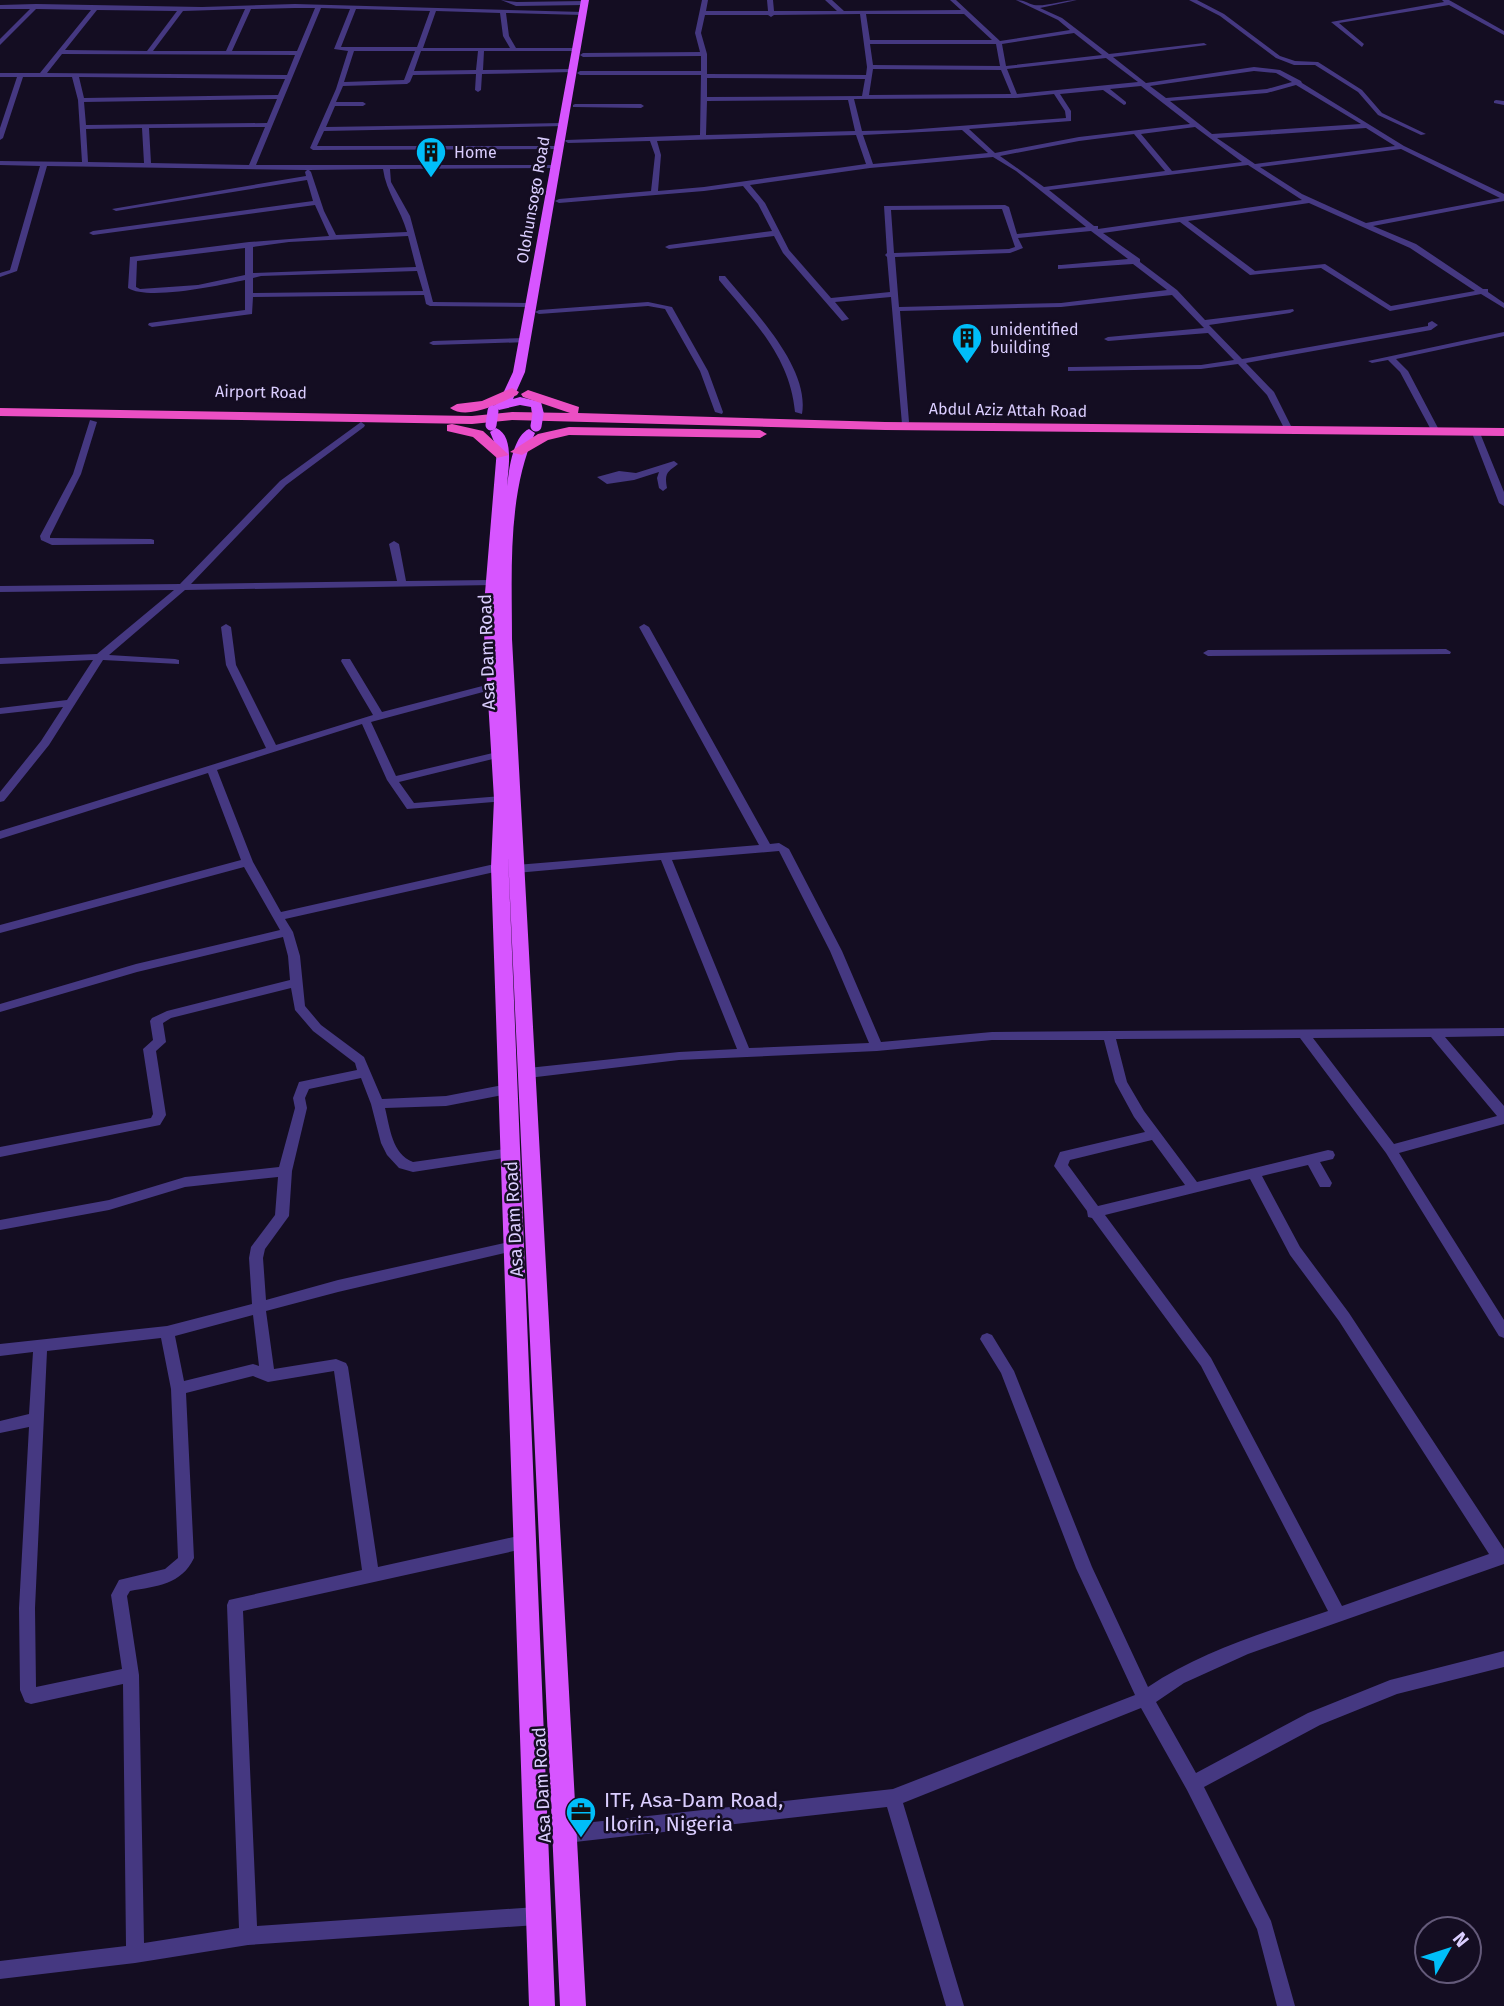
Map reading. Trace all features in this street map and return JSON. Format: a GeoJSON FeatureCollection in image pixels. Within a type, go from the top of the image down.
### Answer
{"type":"FeatureCollection","features":[{"type":"Feature","properties":{"kind":"highway"},"geometry":{"type":"LineString","coordinates":[[0,406],[35,401],[473,408],[502,404]]}},
{"type":"Feature","properties":{"kind":"highway"},"geometry":{"type":"LineString","coordinates":[[473,408],[502,404]]}},
{"type":"Feature","properties":{"kind":"highway","name":"Airport Road"},"geometry":{"type":"LineString","coordinates":[[0,406],[530,415]]}},
{"type":"Feature","properties":{"kind":"highway"},"geometry":{"type":"LineString","coordinates":[[530,415],[569,410],[799,412],[841,422]]}},
{"type":"Feature","properties":{"kind":"highway"},"geometry":{"type":"LineString","coordinates":[[0,413],[93,422],[493,429]]}},
{"type":"Feature","properties":{"kind":"highway","name":"Airport Road"},"geometry":{"type":"LineString","coordinates":[[0,413],[463,420],[530,415]]}},
{"type":"Feature","properties":{"kind":"highway"},"geometry":{"type":"LineString","coordinates":[[530,415],[569,431]]}},
{"type":"Feature","properties":{"kind":"highway","name":"Abdul Aziz Attah Road"},"geometry":{"type":"LineString","coordinates":[[530,415],[1476,433],[1504,430]]}},
{"type":"Feature","properties":{"kind":"highway"},"geometry":{"type":"LineString","coordinates":[[465,429],[510,454],[543,437],[569,431],[815,434],[841,422]]}},
{"type":"Feature","properties":{"kind":"highway","name":"Abdul Aziz Attah Road"},"geometry":{"type":"LineString","coordinates":[[841,422],[1504,430]]}},
{"type":"Feature","properties":{"kind":"main road","name":"Olohunsogo Road"},"geometry":{"type":"LineString","coordinates":[[545,253],[554,166],[576,72],[586,4]]}},
{"type":"Feature","properties":{"kind":"main road","name":"Olohunsogo Road"},"geometry":{"type":"LineString","coordinates":[[579,52],[586,4]]}},
{"type":"Feature","properties":{"kind":"main road","name":"Olohunsogo Road"},"geometry":{"type":"LineString","coordinates":[[493,429],[525,340],[559,201],[575,106],[576,72]]}},
{"type":"Feature","properties":{"kind":"main road","name":"Olohunsogo Road"},"geometry":{"type":"LineString","coordinates":[[530,415],[534,308]]}},
{"type":"Feature","properties":{"kind":"main road"},"geometry":{"type":"LineString","coordinates":[[493,429],[510,435],[530,415],[502,404]]}},
{"type":"Feature","properties":{"kind":"main road","name":"Asa Dam Road"},"geometry":{"type":"LineString","coordinates":[[505,810],[497,755],[491,583],[510,454],[530,415]]}},
{"type":"Feature","properties":{"kind":"main road","name":"Asa Dam Road"},"geometry":{"type":"LineString","coordinates":[[493,429],[510,454],[505,601],[505,810],[528,1073],[573,2006]]}},
{"type":"Feature","properties":{"kind":"main road","name":"Asa Dam Road"},"geometry":{"type":"LineString","coordinates":[[508,868],[513,1246],[542,2006]]}},
{"type":"Feature","properties":{"kind":"main road"},"geometry":{"type":"LineString","coordinates":[[530,1679],[558,1680]]}},
{"type":"Feature","properties":{"kind":"street"},"geometry":{"type":"LineString","coordinates":[[0,43],[40,0]]}},
{"type":"Feature","properties":{"kind":"street"},"geometry":{"type":"LineString","coordinates":[[228,53],[246,8],[245,2],[240,0]]}},
{"type":"Feature","properties":{"kind":"street"},"geometry":{"type":"LineString","coordinates":[[338,8],[344,0]]}},
{"type":"Feature","properties":{"kind":"street"},"geometry":{"type":"LineString","coordinates":[[504,0],[516,4],[586,4]]}},
{"type":"Feature","properties":{"kind":"street"},"geometry":{"type":"LineString","coordinates":[[703,138],[704,54],[698,33],[705,0]]}},
{"type":"Feature","properties":{"kind":"street"},"geometry":{"type":"LineString","coordinates":[[770,0],[771,15]]}},
{"type":"Feature","properties":{"kind":"street"},"geometry":{"type":"LineString","coordinates":[[828,0],[842,12]]}},
{"type":"Feature","properties":{"kind":"street"},"geometry":{"type":"LineString","coordinates":[[953,0],[998,43],[1003,68],[1015,96]]}},
{"type":"Feature","properties":{"kind":"street"},"geometry":{"type":"LineString","coordinates":[[1019,0],[1060,19],[1250,165],[1310,201],[1413,246],[1504,306]]}},
{"type":"Feature","properties":{"kind":"street"},"geometry":{"type":"LineString","coordinates":[[1034,7],[1074,0]]}},
{"type":"Feature","properties":{"kind":"street"},"geometry":{"type":"LineString","coordinates":[[1192,0],[1222,15],[1278,57],[1294,63]]}},
{"type":"Feature","properties":{"kind":"street"},"geometry":{"type":"LineString","coordinates":[[1362,45],[1334,22],[1446,1],[1504,33]]}},
{"type":"Feature","properties":{"kind":"street"},"geometry":{"type":"LineString","coordinates":[[0,7],[503,11],[586,4]]}},
{"type":"Feature","properties":{"kind":"street"},"geometry":{"type":"LineString","coordinates":[[896,6],[903,12]]}},
{"type":"Feature","properties":{"kind":"street"},"geometry":{"type":"LineString","coordinates":[[42,75],[96,8]]}},
{"type":"Feature","properties":{"kind":"street"},"geometry":{"type":"LineString","coordinates":[[252,166],[318,8]]}},
{"type":"Feature","properties":{"kind":"street"},"geometry":{"type":"LineString","coordinates":[[149,52],[181,9]]}},
{"type":"Feature","properties":{"kind":"street"},"geometry":{"type":"LineString","coordinates":[[353,9],[336,46],[351,50],[514,49],[704,54]]}},
{"type":"Feature","properties":{"kind":"street"},"geometry":{"type":"LineString","coordinates":[[340,83],[407,82],[433,11]]}},
{"type":"Feature","properties":{"kind":"street"},"geometry":{"type":"LineString","coordinates":[[503,11],[506,36],[514,49]]}},
{"type":"Feature","properties":{"kind":"street"},"geometry":{"type":"LineString","coordinates":[[863,12],[870,67],[865,99]]}},
{"type":"Feature","properties":{"kind":"street"},"geometry":{"type":"LineString","coordinates":[[702,13],[771,15],[968,12]]}},
{"type":"Feature","properties":{"kind":"street"},"geometry":{"type":"LineString","coordinates":[[867,42],[998,43],[1074,31]]}},
{"type":"Feature","properties":{"kind":"street"},"geometry":{"type":"LineString","coordinates":[[870,67],[1003,68],[1204,45]]}},
{"type":"Feature","properties":{"kind":"street"},"geometry":{"type":"LineString","coordinates":[[351,50],[313,148],[557,148]]}},
{"type":"Feature","properties":{"kind":"street"},"geometry":{"type":"LineString","coordinates":[[60,52],[297,53]]}},
{"type":"Feature","properties":{"kind":"street"},"geometry":{"type":"LineString","coordinates":[[478,90],[481,52]]}},
{"type":"Feature","properties":{"kind":"street"},"geometry":{"type":"LineString","coordinates":[[704,99],[865,99],[1057,94],[1313,61],[1360,91],[1380,114],[1423,134]]}},
{"type":"Feature","properties":{"kind":"street"},"geometry":{"type":"LineString","coordinates":[[1263,68],[1285,73],[1402,147],[1504,198]]}},
{"type":"Feature","properties":{"kind":"street"},"geometry":{"type":"LineString","coordinates":[[410,73],[576,72],[868,77]]}},
{"type":"Feature","properties":{"kind":"street"},"geometry":{"type":"LineString","coordinates":[[0,75],[288,76]]}},
{"type":"Feature","properties":{"kind":"street"},"geometry":{"type":"LineString","coordinates":[[0,138],[21,75]]}},
{"type":"Feature","properties":{"kind":"street"},"geometry":{"type":"LineString","coordinates":[[75,75],[81,100],[85,163]]}},
{"type":"Feature","properties":{"kind":"street"},"geometry":{"type":"LineString","coordinates":[[1164,100],[1266,91],[1299,82]]}},
{"type":"Feature","properties":{"kind":"street"},"geometry":{"type":"LineString","coordinates":[[1106,89],[1124,103]]}},
{"type":"Feature","properties":{"kind":"street"},"geometry":{"type":"LineString","coordinates":[[568,141],[859,134],[1069,120],[1068,111],[1057,94]]}},
{"type":"Feature","properties":{"kind":"street"},"geometry":{"type":"LineString","coordinates":[[81,100],[279,97]]}},
{"type":"Feature","properties":{"kind":"street"},"geometry":{"type":"LineString","coordinates":[[851,99],[870,166]]}},
{"type":"Feature","properties":{"kind":"street"},"geometry":{"type":"LineString","coordinates":[[332,104],[363,104]]}},
{"type":"Feature","properties":{"kind":"street"},"geometry":{"type":"LineString","coordinates":[[575,106],[641,106]]}},
{"type":"Feature","properties":{"kind":"street"},"geometry":{"type":"LineString","coordinates":[[83,127],[268,125]]}},
{"type":"Feature","properties":{"kind":"street"},"geometry":{"type":"LineString","coordinates":[[320,129],[562,125]]}},
{"type":"Feature","properties":{"kind":"street"},"geometry":{"type":"LineString","coordinates":[[559,201],[746,183],[870,166],[994,155],[1135,131],[1195,125]]}},
{"type":"Feature","properties":{"kind":"street"},"geometry":{"type":"LineString","coordinates":[[145,126],[148,164]]}},
{"type":"Feature","properties":{"kind":"street"},"geometry":{"type":"LineString","coordinates":[[1211,136],[1368,126]]}},
{"type":"Feature","properties":{"kind":"street"},"geometry":{"type":"LineString","coordinates":[[964,128],[994,155],[1097,230],[1174,292],[1271,394],[1288,428]]}},
{"type":"Feature","properties":{"kind":"street"},"geometry":{"type":"LineString","coordinates":[[1135,131],[1170,173]]}},
{"type":"Feature","properties":{"kind":"street"},"geometry":{"type":"LineString","coordinates":[[653,139],[658,155],[654,193]]}},
{"type":"Feature","properties":{"kind":"street"},"geometry":{"type":"LineString","coordinates":[[1043,189],[1402,147]]}},
{"type":"Feature","properties":{"kind":"street"},"geometry":{"type":"LineString","coordinates":[[0,163],[308,168],[554,166]]}},
{"type":"Feature","properties":{"kind":"street"},"geometry":{"type":"LineString","coordinates":[[0,275],[13,271],[44,164]]}},
{"type":"Feature","properties":{"kind":"street"},"geometry":{"type":"LineString","coordinates":[[308,168],[317,203],[333,237]]}},
{"type":"Feature","properties":{"kind":"street"},"geometry":{"type":"LineString","coordinates":[[386,168],[388,182],[402,204],[430,304],[534,308],[648,304],[668,307],[704,371],[719,412]]}},
{"type":"Feature","properties":{"kind":"street"},"geometry":{"type":"LineString","coordinates":[[116,209],[309,177]]}},
{"type":"Feature","properties":{"kind":"street"},"geometry":{"type":"LineString","coordinates":[[746,183],[806,277],[832,300],[845,319]]}},
{"type":"Feature","properties":{"kind":"street"},"geometry":{"type":"LineString","coordinates":[[1364,225],[1504,198]]}},
{"type":"Feature","properties":{"kind":"street"},"geometry":{"type":"LineString","coordinates":[[1014,236],[1097,230],[1310,201]]}},
{"type":"Feature","properties":{"kind":"street"},"geometry":{"type":"LineString","coordinates":[[154,203],[160,224]]}},
{"type":"Feature","properties":{"kind":"street"},"geometry":{"type":"LineString","coordinates":[[93,233],[317,203]]}},
{"type":"Feature","properties":{"kind":"street"},"geometry":{"type":"LineString","coordinates":[[889,255],[1010,251],[1019,248],[1005,207],[892,206],[885,211],[889,255],[897,309],[905,422]]}},
{"type":"Feature","properties":{"kind":"street"},"geometry":{"type":"LineString","coordinates":[[1181,219],[1253,274],[1322,266],[1391,309],[1485,291]]}},
{"type":"Feature","properties":{"kind":"street"},"geometry":{"type":"LineString","coordinates":[[669,247],[777,233]]}},
{"type":"Feature","properties":{"kind":"street"},"geometry":{"type":"LineString","coordinates":[[411,234],[250,244],[133,259],[132,288],[139,291],[198,286],[251,276],[420,269]]}},
{"type":"Feature","properties":{"kind":"street"},"geometry":{"type":"LineString","coordinates":[[152,325],[244,314],[251,309],[250,244]]}},
{"type":"Feature","properties":{"kind":"street"},"geometry":{"type":"LineString","coordinates":[[1061,267],[1137,261]]}},
{"type":"Feature","properties":{"kind":"street"},"geometry":{"type":"LineString","coordinates":[[722,278],[786,362],[796,386],[799,412]]}},
{"type":"Feature","properties":{"kind":"street"},"geometry":{"type":"LineString","coordinates":[[897,309],[1061,304],[1174,292]]}},
{"type":"Feature","properties":{"kind":"street"},"geometry":{"type":"LineString","coordinates":[[251,295],[427,293]]}},
{"type":"Feature","properties":{"kind":"street"},"geometry":{"type":"LineString","coordinates":[[832,300],[895,294]]}},
{"type":"Feature","properties":{"kind":"street"},"geometry":{"type":"LineString","coordinates":[[1108,338],[1208,327],[1290,311]]}},
{"type":"Feature","properties":{"kind":"street"},"geometry":{"type":"LineString","coordinates":[[1071,369],[1181,368],[1243,362],[1430,328],[1434,325],[1432,323]]}},
{"type":"Feature","properties":{"kind":"street"},"geometry":{"type":"LineString","coordinates":[[1372,361],[1504,334]]}},
{"type":"Feature","properties":{"kind":"street"},"geometry":{"type":"LineString","coordinates":[[433,343],[525,340]]}},
{"type":"Feature","properties":{"kind":"street"},"geometry":{"type":"LineString","coordinates":[[1391,358],[1404,371],[1434,428]]}},
{"type":"Feature","properties":{"kind":"street"},"geometry":{"type":"LineString","coordinates":[[93,422],[77,474],[45,536],[46,540],[151,542]]}},
{"type":"Feature","properties":{"kind":"street"},"geometry":{"type":"LineString","coordinates":[[0,799],[45,743],[100,657],[185,585],[283,483],[361,425]]}},
{"type":"Feature","properties":{"kind":"street"},"geometry":{"type":"LineString","coordinates":[[1476,433],[1504,503]]}},
{"type":"Feature","properties":{"kind":"street"},"geometry":{"type":"LineString","coordinates":[[637,476],[670,465]]}},
{"type":"Feature","properties":{"kind":"street"},"geometry":{"type":"LineString","coordinates":[[663,488],[661,478],[670,465]]}},
{"type":"Feature","properties":{"kind":"street"},"geometry":{"type":"LineString","coordinates":[[394,544],[402,584]]}},
{"type":"Feature","properties":{"kind":"street"},"geometry":{"type":"LineString","coordinates":[[0,589],[491,583]]}},
{"type":"Feature","properties":{"kind":"street"},"geometry":{"type":"LineString","coordinates":[[226,626],[230,664],[274,750]]}},
{"type":"Feature","properties":{"kind":"street"},"geometry":{"type":"LineString","coordinates":[[644,627],[766,847]]}},
{"type":"Feature","properties":{"kind":"street"},"geometry":{"type":"LineString","coordinates":[[1208,653],[1446,652]]}},
{"type":"Feature","properties":{"kind":"street"},"geometry":{"type":"LineString","coordinates":[[0,661],[100,657],[175,662]]}},
{"type":"Feature","properties":{"kind":"street"},"geometry":{"type":"LineString","coordinates":[[346,661],[379,716]]}},
{"type":"Feature","properties":{"kind":"street"},"geometry":{"type":"LineString","coordinates":[[0,835],[365,720],[494,686]]}},
{"type":"Feature","properties":{"kind":"street"},"geometry":{"type":"LineString","coordinates":[[0,711],[71,703]]}},
{"type":"Feature","properties":{"kind":"street"},"geometry":{"type":"LineString","coordinates":[[365,720],[392,780],[411,807],[505,810]]}},
{"type":"Feature","properties":{"kind":"street"},"geometry":{"type":"LineString","coordinates":[[392,780],[497,755]]}},
{"type":"Feature","properties":{"kind":"street"},"geometry":{"type":"LineString","coordinates":[[212,770],[247,862],[287,932],[294,956],[299,1007],[308,1020],[354,1054],[377,1104],[393,1157],[403,1166],[413,1167],[511,1153]]}},
{"type":"Feature","properties":{"kind":"street"},"geometry":{"type":"LineString","coordinates":[[0,781],[15,779]]}},
{"type":"Feature","properties":{"kind":"street"},"geometry":{"type":"LineString","coordinates":[[279,916],[508,868],[766,847],[783,849],[836,951],[877,1046]]}},
{"type":"Feature","properties":{"kind":"street"},"geometry":{"type":"LineString","coordinates":[[665,856],[745,1054]]}},
{"type":"Feature","properties":{"kind":"street"},"geometry":{"type":"LineString","coordinates":[[0,929],[247,862]]}},
{"type":"Feature","properties":{"kind":"street"},"geometry":{"type":"LineString","coordinates":[[0,1008],[136,968],[287,932]]}},
{"type":"Feature","properties":{"kind":"street"},"geometry":{"type":"LineString","coordinates":[[0,1152],[155,1122],[160,1115],[149,1049],[160,1042],[156,1021],[167,1015],[297,982]]}},
{"type":"Feature","properties":{"kind":"street"},"geometry":{"type":"LineString","coordinates":[[1391,1150],[1504,1117],[1434,1032]]}},
{"type":"Feature","properties":{"kind":"street"},"geometry":{"type":"LineString","coordinates":[[528,1073],[680,1056],[877,1046],[992,1036],[1504,1032]]}},
{"type":"Feature","properties":{"kind":"street"},"geometry":{"type":"LineString","coordinates":[[1303,1033],[1391,1150],[1504,1332]]}},
{"type":"Feature","properties":{"kind":"street"},"geometry":{"type":"LineString","coordinates":[[1109,1035],[1121,1082],[1154,1135],[1195,1189]]}},
{"type":"Feature","properties":{"kind":"street"},"geometry":{"type":"LineString","coordinates":[[268,1376],[259,1309],[258,1247],[282,1216],[285,1171],[304,1085],[365,1073]]}},
{"type":"Feature","properties":{"kind":"street"},"geometry":{"type":"LineString","coordinates":[[377,1104],[446,1101],[509,1089]]}},
{"type":"Feature","properties":{"kind":"street"},"geometry":{"type":"LineString","coordinates":[[1154,1135],[1065,1156],[1061,1166],[1093,1213],[1206,1362],[1338,1615]]}},
{"type":"Feature","properties":{"kind":"street"},"geometry":{"type":"LineString","coordinates":[[1093,1213],[1328,1155]]}},
{"type":"Feature","properties":{"kind":"street"},"geometry":{"type":"LineString","coordinates":[[1312,1160],[1325,1183]]}},
{"type":"Feature","properties":{"kind":"street"},"geometry":{"type":"LineString","coordinates":[[0,1225],[109,1205],[185,1182],[285,1171]]}},
{"type":"Feature","properties":{"kind":"street"},"geometry":{"type":"LineString","coordinates":[[566,1834],[893,1798],[1145,1699],[1178,1677],[1244,1647],[1502,1557],[1344,1317],[1295,1251],[1254,1174]]}},
{"type":"Feature","properties":{"kind":"street"},"geometry":{"type":"LineString","coordinates":[[0,1350],[40,1348],[167,1332],[338,1286],[513,1246]]}},
{"type":"Feature","properties":{"kind":"street"},"geometry":{"type":"LineString","coordinates":[[135,1954],[131,1675],[120,1589],[178,1572],[186,1558],[178,1389],[167,1332]]}},
{"type":"Feature","properties":{"kind":"street"},"geometry":{"type":"LineString","coordinates":[[987,1339],[1007,1371],[1084,1568],[1145,1699],[1193,1784],[1265,1927],[1286,2006]]}},
{"type":"Feature","properties":{"kind":"street"},"geometry":{"type":"LineString","coordinates":[[40,1348],[27,1608],[28,1690],[31,1696],[131,1675]]}},
{"type":"Feature","properties":{"kind":"street"},"geometry":{"type":"LineString","coordinates":[[178,1389],[253,1370],[268,1376],[336,1364],[341,1367],[371,1576]]}},
{"type":"Feature","properties":{"kind":"street"},"geometry":{"type":"LineString","coordinates":[[0,1427],[37,1419]]}},
{"type":"Feature","properties":{"kind":"street"},"geometry":{"type":"LineString","coordinates":[[248,1936],[235,1605],[523,1542]]}},
{"type":"Feature","properties":{"kind":"street"},"geometry":{"type":"LineString","coordinates":[[1193,1784],[1314,1719],[1384,1691],[1504,1659]]}},
{"type":"Feature","properties":{"kind":"street"},"geometry":{"type":"LineString","coordinates":[[893,1798],[955,2006]]}},
{"type":"Feature","properties":{"kind":"street"},"geometry":{"type":"LineString","coordinates":[[0,1970],[135,1954],[248,1936],[537,1916]]}},
{"type":"Feature","properties":{"kind":"place","name":"Home"},"geometry":{"type":"Point","coordinates":[431,179]}},
{"type":"Feature","properties":{"kind":"place","name":"unidentified building"},"geometry":{"type":"Point","coordinates":[967,365]}},
{"type":"Feature","properties":{"kind":"place","name":"ITF, Asa-Dam Road, Ilorin, Nigeria"},"geometry":{"type":"Point","coordinates":[581,1839]}}]}
